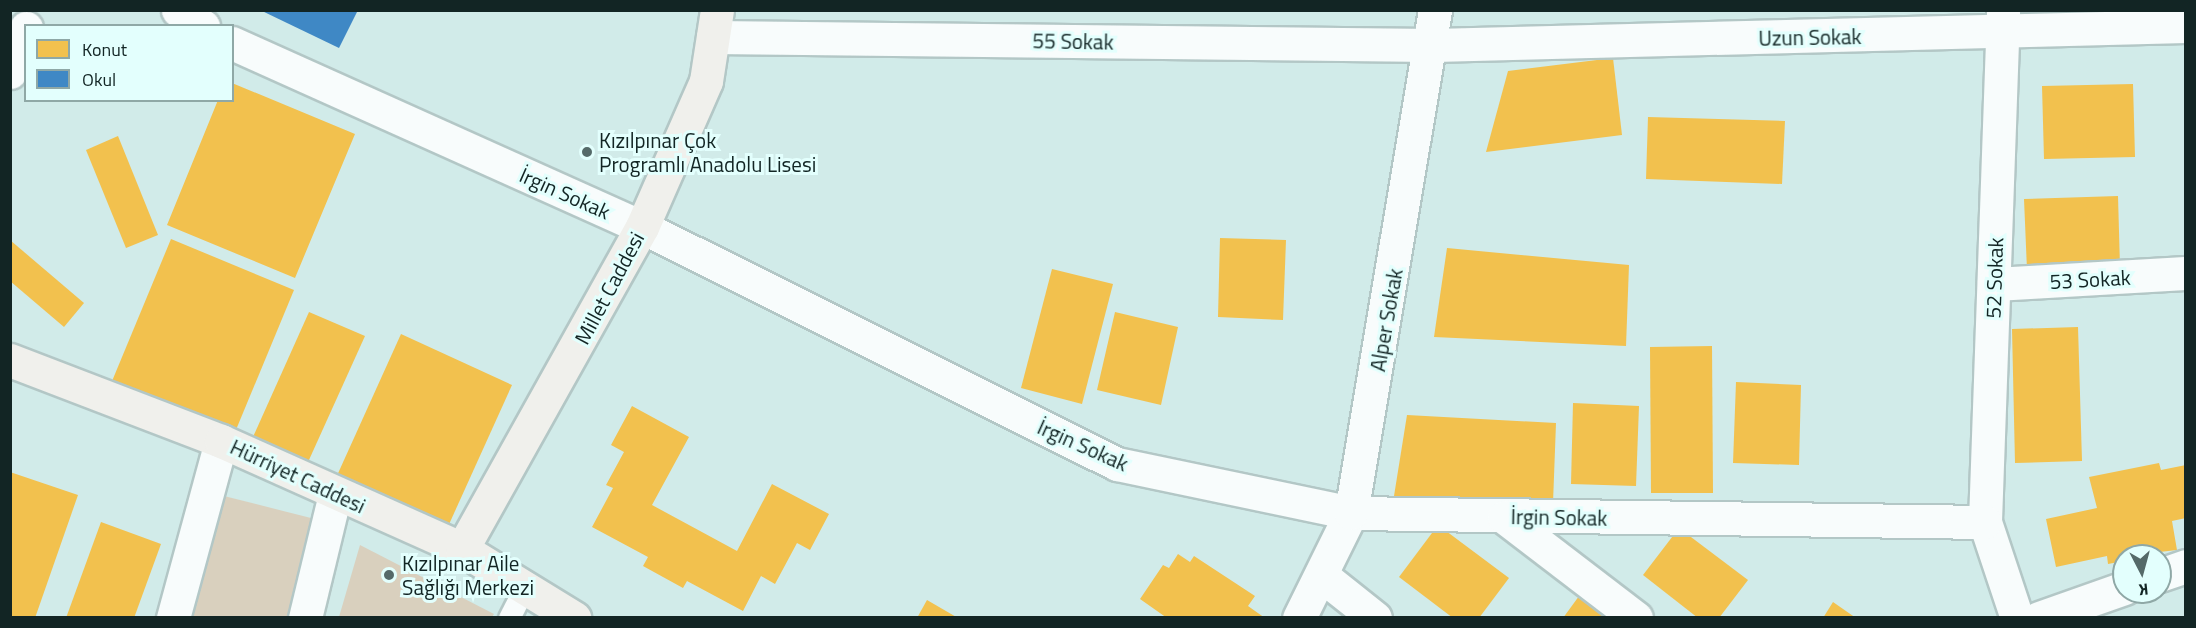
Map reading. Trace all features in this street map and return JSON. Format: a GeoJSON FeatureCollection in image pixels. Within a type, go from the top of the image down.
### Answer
{"type":"FeatureCollection","features":[{"type":"Feature","properties":{"kind":"street"},"geometry":{"type":"LineString","coordinates":[[178,10],[200,24]]}},
{"type":"Feature","properties":{"kind":"street","name":"Alper Sokak"},"geometry":{"type":"LineString","coordinates":[[1299,618],[1351,513],[1434,45],[1435,10]]}},
{"type":"Feature","properties":{"kind":"street","name":"Uzun Sokak"},"geometry":{"type":"LineString","coordinates":[[1434,45],[1842,23],[2003,22],[2186,26]]}},
{"type":"Feature","properties":{"kind":"street","name":"52 Sokak"},"geometry":{"type":"LineString","coordinates":[[1985,522],[2003,22]]}},
{"type":"Feature","properties":{"kind":"street","name":"55 Sokak"},"geometry":{"type":"LineString","coordinates":[[715,24],[1434,45]]}},
{"type":"Feature","properties":{"kind":"street","name":"Millet Caddesi"},"geometry":{"type":"LineString","coordinates":[[462,549],[642,227],[706,81],[715,24]]}},
{"type":"Feature","properties":{"kind":"street"},"geometry":{"type":"LineString","coordinates":[[10,72],[24,33]]}},
{"type":"Feature","properties":{"kind":"street","name":"İrgin Sokak"},"geometry":{"type":"LineString","coordinates":[[234,44],[642,227],[1117,465],[1351,513],[1504,517],[1985,522]]}},
{"type":"Feature","properties":{"kind":"street","name":"53 Sokak"},"geometry":{"type":"LineString","coordinates":[[1994,285],[2186,273]]}},
{"type":"Feature","properties":{"kind":"street","name":"Hürriyet Caddesi"},"geometry":{"type":"LineString","coordinates":[[10,360],[221,441],[462,549],[574,618]]}},
{"type":"Feature","properties":{"kind":"street"},"geometry":{"type":"LineString","coordinates":[[173,618],[221,441]]}},
{"type":"Feature","properties":{"kind":"street"},"geometry":{"type":"LineString","coordinates":[[304,618],[335,494]]}},
{"type":"Feature","properties":{"kind":"street"},"geometry":{"type":"LineString","coordinates":[[1504,517],[1636,618]]}},
{"type":"Feature","properties":{"kind":"street"},"geometry":{"type":"LineString","coordinates":[[1985,522],[2017,618]]}},
{"type":"Feature","properties":{"kind":"street"},"geometry":{"type":"LineString","coordinates":[[1321,575],[1375,618]]}},
{"type":"Feature","properties":{"kind":"street"},"geometry":{"type":"LineString","coordinates":[[2038,618],[2112,592]]}},
{"type":"Feature","properties":{"kind":"lane"},"geometry":{"type":"LineString","coordinates":[[509,618],[525,587]]}},
{"type":"Feature","properties":{"kind":"shaded area"},"geometry":{"type":"Polygon","coordinates":[[[212,493],[311,518],[287,617],[183,618],[212,493]]]}},
{"type":"Feature","properties":{"kind":"shaded area","name":"Kızılpınar Aile Sağlığı Merkezi"},"geometry":{"type":"Polygon","coordinates":[[[360,545],[494,614],[492,617],[339,617],[360,545]]]}},
{"type":"Feature","properties":{"kind":"building: Konut"},"geometry":{"type":"Polygon","coordinates":[[[1613,58],[1622,135],[1486,152],[1508,71],[1613,58]]]}},
{"type":"Feature","properties":{"kind":"building: Konut"},"geometry":{"type":"Polygon","coordinates":[[[234,84],[355,134],[295,278],[167,225],[217,102],[234,102],[234,84]]]}},
{"type":"Feature","properties":{"kind":"building: Konut"},"geometry":{"type":"Polygon","coordinates":[[[2133,84],[2135,157],[2044,159],[2042,86],[2133,84]]]}},
{"type":"Feature","properties":{"kind":"building: Konut"},"geometry":{"type":"Polygon","coordinates":[[[1648,117],[1785,121],[1782,184],[1646,179],[1648,117]]]}},
{"type":"Feature","properties":{"kind":"building: Konut"},"geometry":{"type":"Polygon","coordinates":[[[118,136],[158,235],[126,248],[86,150],[118,136]]]}},
{"type":"Feature","properties":{"kind":"building: Konut"},"geometry":{"type":"Polygon","coordinates":[[[2118,196],[2120,267],[2027,270],[2024,199],[2118,196]]]}},
{"type":"Feature","properties":{"kind":"building: Konut"},"geometry":{"type":"Polygon","coordinates":[[[1220,238],[1286,240],[1283,320],[1218,317],[1220,238]]]}},
{"type":"Feature","properties":{"kind":"building: Konut"},"geometry":{"type":"Polygon","coordinates":[[[171,239],[294,290],[233,437],[110,386],[171,239]]]}},
{"type":"Feature","properties":{"kind":"building: Konut"},"geometry":{"type":"Polygon","coordinates":[[[10,240],[84,303],[64,327],[10,281],[10,240]]]}},
{"type":"Feature","properties":{"kind":"building: Konut"},"geometry":{"type":"Polygon","coordinates":[[[1447,248],[1629,265],[1626,346],[1434,337],[1447,248]]]}},
{"type":"Feature","properties":{"kind":"building: Konut"},"geometry":{"type":"Polygon","coordinates":[[[1052,269],[1113,284],[1082,404],[1021,388],[1052,269]]]}},
{"type":"Feature","properties":{"kind":"building: Konut"},"geometry":{"type":"Polygon","coordinates":[[[309,312],[365,336],[304,471],[249,446],[309,312]]]}},
{"type":"Feature","properties":{"kind":"building: Konut"},"geometry":{"type":"Polygon","coordinates":[[[1115,312],[1178,327],[1161,405],[1097,390],[1115,312]]]}},
{"type":"Feature","properties":{"kind":"building: Konut"},"geometry":{"type":"Polygon","coordinates":[[[2078,327],[2082,461],[2015,463],[2012,329],[2078,327]]]}},
{"type":"Feature","properties":{"kind":"building: Konut"},"geometry":{"type":"Polygon","coordinates":[[[401,334],[512,385],[446,531],[335,480],[401,334]]]}},
{"type":"Feature","properties":{"kind":"building: Konut"},"geometry":{"type":"Polygon","coordinates":[[[1712,346],[1713,493],[1651,493],[1650,347],[1712,346]]]}},
{"type":"Feature","properties":{"kind":"building: Konut"},"geometry":{"type":"Polygon","coordinates":[[[1736,382],[1801,385],[1799,465],[1733,463],[1736,382]]]}},
{"type":"Feature","properties":{"kind":"building: Konut"},"geometry":{"type":"Polygon","coordinates":[[[1573,403],[1639,406],[1636,486],[1571,484],[1573,403]]]}},
{"type":"Feature","properties":{"kind":"building: Konut"},"geometry":{"type":"Polygon","coordinates":[[[632,406],[689,437],[652,505],[737,551],[772,484],[829,514],[810,550],[797,543],[775,584],[761,576],[743,611],[687,581],[683,588],[643,566],[648,557],[592,527],[613,488],[606,485],[624,452],[611,445],[632,406]]]}},
{"type":"Feature","properties":{"kind":"building: Konut"},"geometry":{"type":"Polygon","coordinates":[[[1407,415],[1556,423],[1553,503],[1394,496],[1407,415]]]}},
{"type":"Feature","properties":{"kind":"building: Konut"},"geometry":{"type":"Polygon","coordinates":[[[2159,463],[2161,470],[2186,465],[2186,518],[2172,521],[2177,550],[2172,551],[2172,544],[2112,544],[2112,563],[2108,564],[2107,556],[2056,567],[2046,519],[2097,508],[2089,477],[2159,463]]]}},
{"type":"Feature","properties":{"kind":"building: Konut"},"geometry":{"type":"Polygon","coordinates":[[[10,472],[78,495],[35,618],[10,618],[10,472]]]}},
{"type":"Feature","properties":{"kind":"building: Konut"},"geometry":{"type":"Polygon","coordinates":[[[101,522],[161,544],[134,618],[66,618],[101,522]]]}},
{"type":"Feature","properties":{"kind":"building: Konut"},"geometry":{"type":"Polygon","coordinates":[[[1438,525],[1509,578],[1479,618],[1453,618],[1399,577],[1438,525]]]}},
{"type":"Feature","properties":{"kind":"building: Konut"},"geometry":{"type":"Polygon","coordinates":[[[1679,528],[1748,580],[1719,618],[1698,618],[1643,575],[1679,528]]]}},
{"type":"Feature","properties":{"kind":"building: Konut"},"geometry":{"type":"Polygon","coordinates":[[[1178,554],[1190,562],[1194,556],[1255,596],[1248,606],[1265,618],[1167,618],[1140,599],[1163,565],[1169,568],[1178,554]]]}},
{"type":"Feature","properties":{"kind":"building: Konut"},"geometry":{"type":"Polygon","coordinates":[[[1582,592],[1615,618],[1563,618],[1582,592]]]}},
{"type":"Feature","properties":{"kind":"building: Konut"},"geometry":{"type":"Polygon","coordinates":[[[927,600],[958,618],[917,618],[927,600]]]}},
{"type":"Feature","properties":{"kind":"building: Konut"},"geometry":{"type":"Polygon","coordinates":[[[1833,602],[1856,618],[1823,618],[1833,602]]]}},
{"type":"Feature","properties":{"kind":"building: Okul"},"geometry":{"type":"Polygon","coordinates":[[[260,10],[358,10],[339,48],[260,10]]]}},
{"type":"Feature","properties":{"kind":"place","name":"Kızılpınar Çok Programlı Anadolu Lisesi"},"geometry":{"type":"Point","coordinates":[587,152]}},
{"type":"Feature","properties":{"kind":"place","name":"Kızılpınar Aile Sağlığı Merkezi"},"geometry":{"type":"Point","coordinates":[389,575]}}]}
